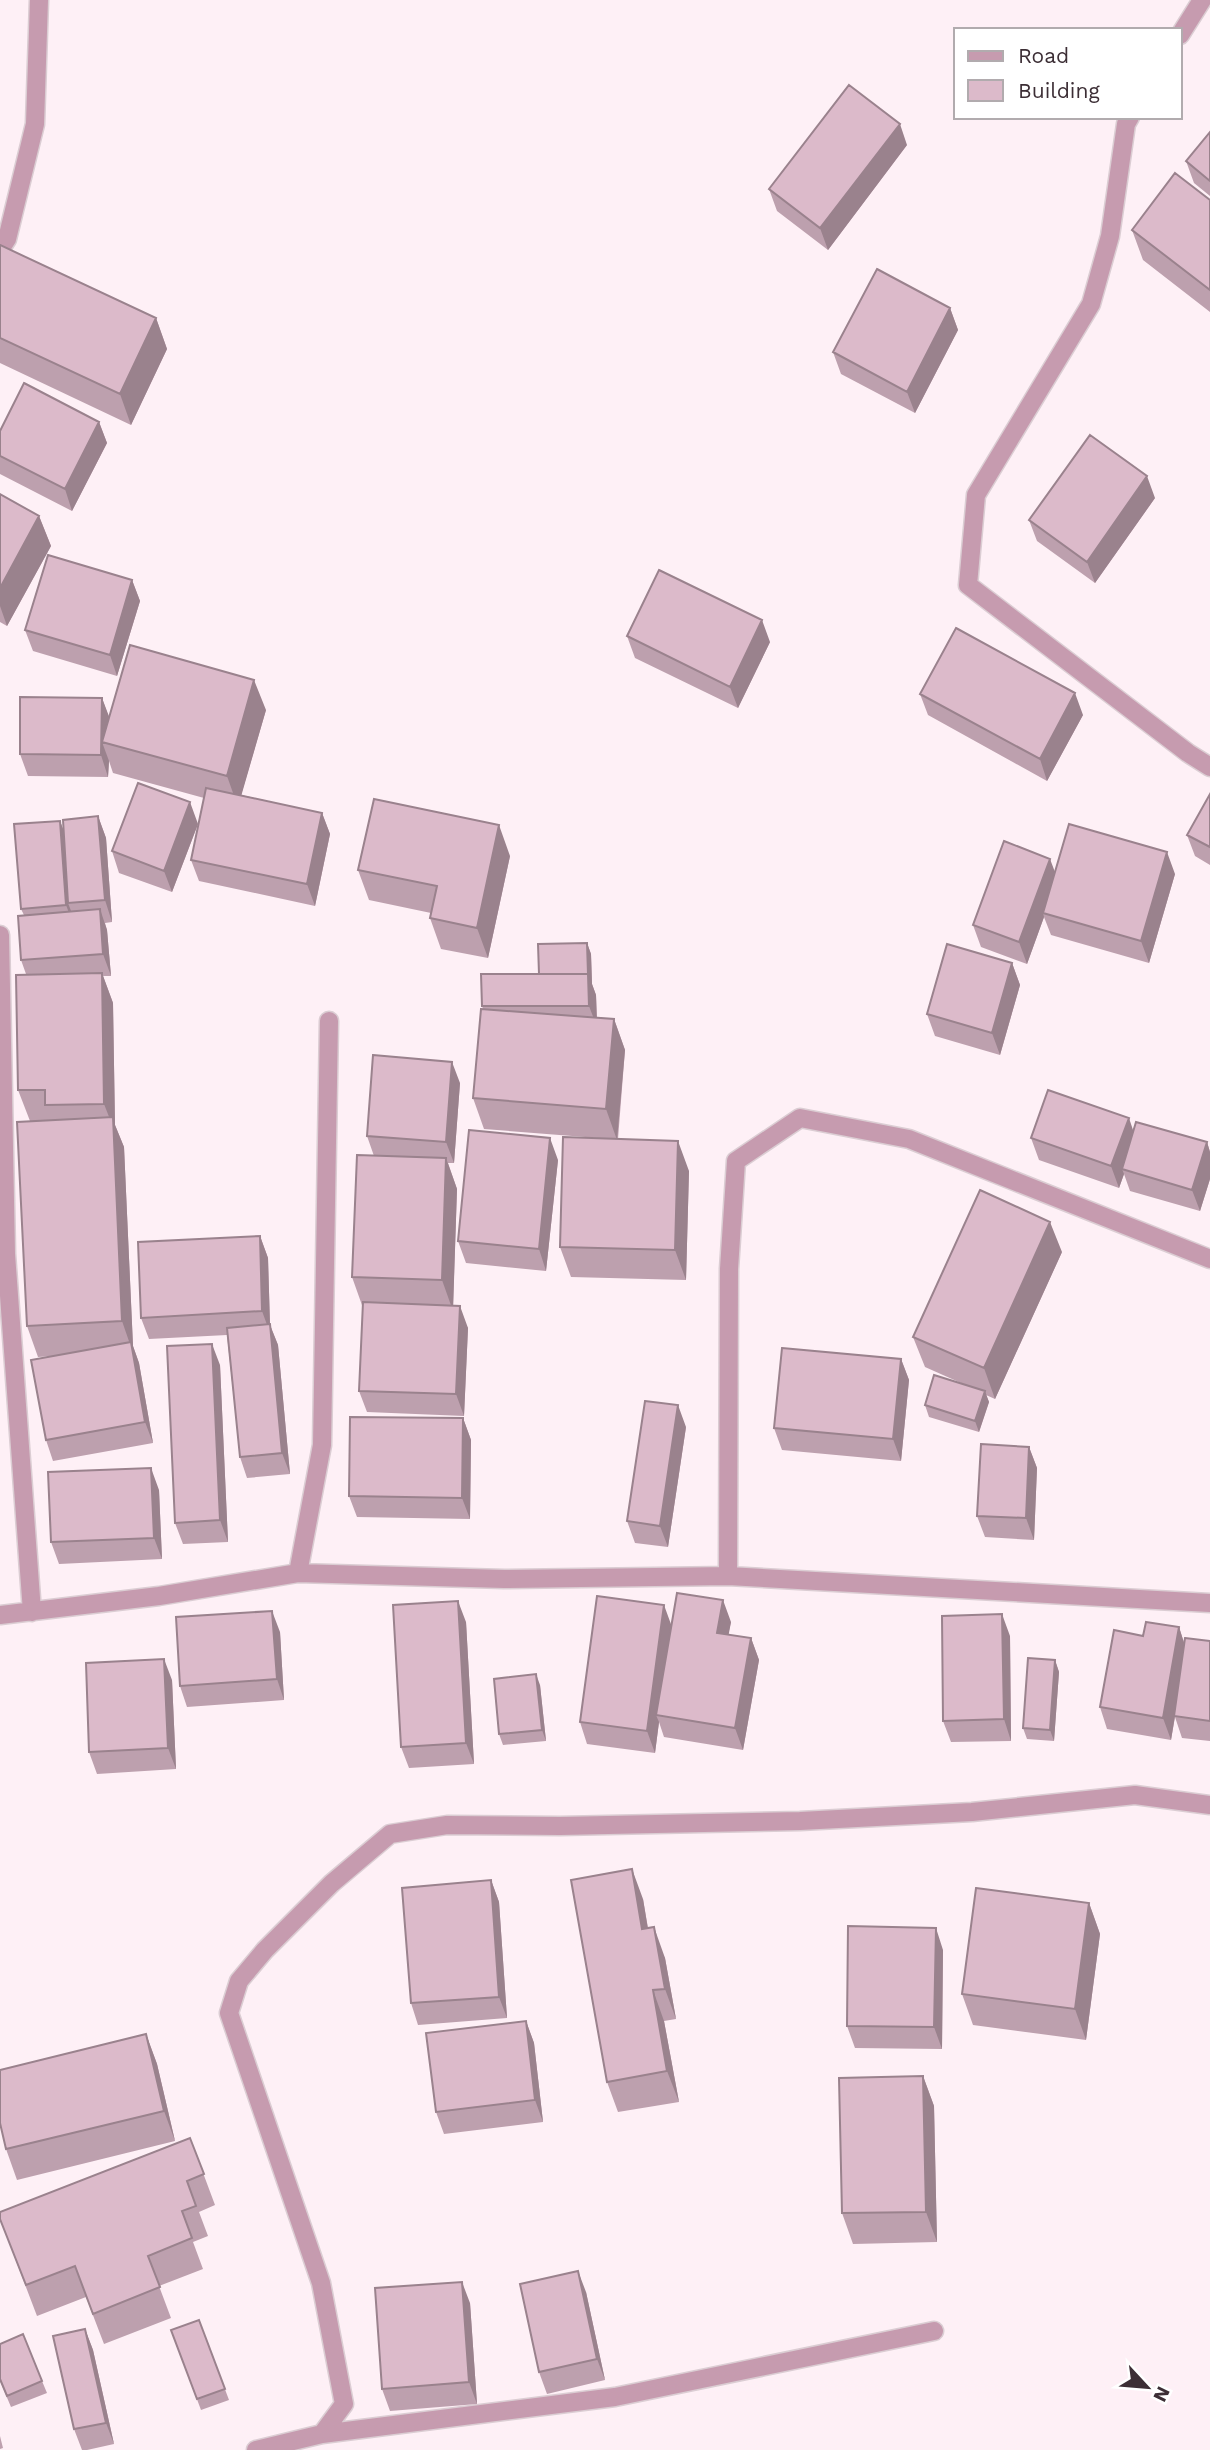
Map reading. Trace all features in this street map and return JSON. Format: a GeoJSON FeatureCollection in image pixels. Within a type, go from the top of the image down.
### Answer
{"type":"FeatureCollection","features":[{"type":"Feature","properties":{"kind":"street"},"geometry":{"type":"LineString","coordinates":[[0,250],[7,239],[35,124],[40,0]]}},
{"type":"Feature","properties":{"kind":"street"},"geometry":{"type":"LineString","coordinates":[[1182,32],[1202,0]]}},
{"type":"Feature","properties":{"kind":"street"},"geometry":{"type":"LineString","coordinates":[[1128,119],[1110,236],[1091,304],[976,495],[968,585],[1210,767]]}},
{"type":"Feature","properties":{"kind":"street"},"geometry":{"type":"LineString","coordinates":[[0,935],[6,1254],[32,1612]]}},
{"type":"Feature","properties":{"kind":"street"},"geometry":{"type":"LineString","coordinates":[[299,1573],[322,1446],[329,1021]]}},
{"type":"Feature","properties":{"kind":"street"},"geometry":{"type":"LineString","coordinates":[[728,1576],[729,1269],[736,1161],[800,1118],[909,1139],[1210,1259]]}},
{"type":"Feature","properties":{"kind":"street"},"geometry":{"type":"LineString","coordinates":[[0,1615],[159,1596],[299,1573],[504,1579],[728,1576],[1210,1603]]}},
{"type":"Feature","properties":{"kind":"street"},"geometry":{"type":"LineString","coordinates":[[322,2434],[344,2404],[321,2283],[229,2013],[239,1981],[265,1950],[332,1883],[390,1834],[447,1825],[560,1826],[773,1821],[972,1812],[1135,1795],[1210,1805]]}},
{"type":"Feature","properties":{"kind":"street"},"geometry":{"type":"LineString","coordinates":[[256,2450],[322,2434],[615,2397],[934,2331]]}},
{"type":"Feature","properties":{"kind":"building"},"geometry":{"type":"Polygon","coordinates":[[[849,85],[900,124],[820,228],[769,189],[849,85]]]}},
{"type":"Feature","properties":{"kind":"building"},"geometry":{"type":"Polygon","coordinates":[[[1210,132],[1210,181],[1186,161],[1210,132]]]}},
{"type":"Feature","properties":{"kind":"building"},"geometry":{"type":"Polygon","coordinates":[[[1175,173],[1210,200],[1210,290],[1132,230],[1175,173]]]}},
{"type":"Feature","properties":{"kind":"building"},"geometry":{"type":"Polygon","coordinates":[[[0,245],[156,318],[120,394],[0,338],[0,245]]]}},
{"type":"Feature","properties":{"kind":"building"},"geometry":{"type":"Polygon","coordinates":[[[877,269],[950,308],[907,392],[833,352],[877,269]]]}},
{"type":"Feature","properties":{"kind":"building"},"geometry":{"type":"Polygon","coordinates":[[[24,383],[99,422],[65,489],[0,456],[0,431],[24,383]]]}},
{"type":"Feature","properties":{"kind":"building"},"geometry":{"type":"Polygon","coordinates":[[[1090,435],[1147,476],[1087,562],[1029,520],[1090,435]]]}},
{"type":"Feature","properties":{"kind":"building"},"geometry":{"type":"Polygon","coordinates":[[[0,494],[39,516],[0,588],[0,494]]]}},
{"type":"Feature","properties":{"kind":"building"},"geometry":{"type":"Polygon","coordinates":[[[48,555],[132,580],[110,655],[25,630],[48,555]]]}},
{"type":"Feature","properties":{"kind":"building"},"geometry":{"type":"Polygon","coordinates":[[[659,570],[762,620],[730,687],[627,636],[659,570]]]}},
{"type":"Feature","properties":{"kind":"building"},"geometry":{"type":"Polygon","coordinates":[[[956,628],[1075,693],[1040,759],[920,694],[956,628]]]}},
{"type":"Feature","properties":{"kind":"building"},"geometry":{"type":"Polygon","coordinates":[[[130,645],[254,680],[227,776],[102,742],[130,645]]]}},
{"type":"Feature","properties":{"kind":"building"},"geometry":{"type":"Polygon","coordinates":[[[20,697],[102,698],[101,755],[20,754],[20,697]]]}},
{"type":"Feature","properties":{"kind":"building"},"geometry":{"type":"Polygon","coordinates":[[[138,783],[190,802],[164,871],[112,851],[138,783]]]}},
{"type":"Feature","properties":{"kind":"building"},"geometry":{"type":"Polygon","coordinates":[[[206,788],[322,813],[307,884],[191,860],[206,788]]]}},
{"type":"Feature","properties":{"kind":"building"},"geometry":{"type":"Polygon","coordinates":[[[1210,794],[1210,847],[1187,835],[1210,794]]]}},
{"type":"Feature","properties":{"kind":"building"},"geometry":{"type":"Polygon","coordinates":[[[374,799],[499,825],[477,928],[430,918],[437,886],[358,870],[374,799]]]}},
{"type":"Feature","properties":{"kind":"building"},"geometry":{"type":"Polygon","coordinates":[[[98,816],[105,900],[68,903],[63,820],[98,816]]]}},
{"type":"Feature","properties":{"kind":"building"},"geometry":{"type":"Polygon","coordinates":[[[60,821],[66,905],[21,909],[14,824],[60,821]]]}},
{"type":"Feature","properties":{"kind":"building"},"geometry":{"type":"Polygon","coordinates":[[[1069,824],[1167,852],[1141,941],[1043,913],[1069,824]]]}},
{"type":"Feature","properties":{"kind":"building"},"geometry":{"type":"Polygon","coordinates":[[[1004,841],[1050,859],[1019,942],[973,925],[1004,841]]]}},
{"type":"Feature","properties":{"kind":"building"},"geometry":{"type":"Polygon","coordinates":[[[100,909],[103,954],[21,960],[18,916],[100,909]]]}},
{"type":"Feature","properties":{"kind":"building"},"geometry":{"type":"Polygon","coordinates":[[[587,943],[588,974],[539,974],[538,944],[587,943]]]}},
{"type":"Feature","properties":{"kind":"building"},"geometry":{"type":"Polygon","coordinates":[[[947,944],[1012,963],[992,1033],[927,1014],[947,944]]]}},
{"type":"Feature","properties":{"kind":"building"},"geometry":{"type":"Polygon","coordinates":[[[102,973],[104,1104],[45,1105],[45,1090],[18,1090],[16,975],[102,973]]]}},
{"type":"Feature","properties":{"kind":"building"},"geometry":{"type":"Polygon","coordinates":[[[481,974],[588,974],[589,1006],[482,1006],[481,974]]]}},
{"type":"Feature","properties":{"kind":"building"},"geometry":{"type":"Polygon","coordinates":[[[481,1009],[614,1019],[606,1109],[473,1098],[481,1009]]]}},
{"type":"Feature","properties":{"kind":"building"},"geometry":{"type":"Polygon","coordinates":[[[373,1055],[452,1062],[446,1142],[367,1136],[373,1055]]]}},
{"type":"Feature","properties":{"kind":"building"},"geometry":{"type":"Polygon","coordinates":[[[1048,1090],[1129,1118],[1111,1166],[1031,1138],[1048,1090]]]}},
{"type":"Feature","properties":{"kind":"building"},"geometry":{"type":"Polygon","coordinates":[[[113,1117],[122,1321],[27,1326],[17,1122],[113,1117]]]}},
{"type":"Feature","properties":{"kind":"building"},"geometry":{"type":"Polygon","coordinates":[[[1136,1122],[1207,1142],[1192,1190],[1122,1169],[1136,1122]]]}},
{"type":"Feature","properties":{"kind":"building"},"geometry":{"type":"Polygon","coordinates":[[[469,1130],[550,1138],[539,1249],[458,1241],[469,1130]]]}},
{"type":"Feature","properties":{"kind":"building"},"geometry":{"type":"Polygon","coordinates":[[[563,1137],[678,1141],[675,1250],[560,1247],[563,1137]]]}},
{"type":"Feature","properties":{"kind":"building"},"geometry":{"type":"Polygon","coordinates":[[[357,1155],[446,1158],[442,1280],[352,1277],[357,1155]]]}},
{"type":"Feature","properties":{"kind":"building"},"geometry":{"type":"Polygon","coordinates":[[[980,1190],[1050,1222],[984,1368],[913,1337],[980,1190]]]}},
{"type":"Feature","properties":{"kind":"building"},"geometry":{"type":"Polygon","coordinates":[[[260,1236],[262,1311],[141,1318],[138,1242],[260,1236]]]}},
{"type":"Feature","properties":{"kind":"building"},"geometry":{"type":"Polygon","coordinates":[[[363,1302],[460,1306],[456,1394],[359,1391],[363,1302]]]}},
{"type":"Feature","properties":{"kind":"building"},"geometry":{"type":"Polygon","coordinates":[[[270,1324],[282,1453],[240,1457],[227,1328],[270,1324]]]}},
{"type":"Feature","properties":{"kind":"building"},"geometry":{"type":"Polygon","coordinates":[[[131,1342],[145,1422],[46,1440],[31,1360],[131,1342]]]}},
{"type":"Feature","properties":{"kind":"building"},"geometry":{"type":"Polygon","coordinates":[[[212,1344],[220,1520],[175,1523],[167,1346],[212,1344]]]}},
{"type":"Feature","properties":{"kind":"building"},"geometry":{"type":"Polygon","coordinates":[[[782,1348],[901,1359],[893,1439],[774,1428],[782,1348]]]}},
{"type":"Feature","properties":{"kind":"building"},"geometry":{"type":"Polygon","coordinates":[[[934,1375],[985,1391],[975,1421],[925,1405],[934,1375]]]}},
{"type":"Feature","properties":{"kind":"building"},"geometry":{"type":"Polygon","coordinates":[[[645,1401],[678,1405],[660,1526],[627,1521],[645,1401]]]}},
{"type":"Feature","properties":{"kind":"building"},"geometry":{"type":"Polygon","coordinates":[[[350,1417],[463,1418],[462,1498],[349,1496],[350,1417]]]}},
{"type":"Feature","properties":{"kind":"building"},"geometry":{"type":"Polygon","coordinates":[[[981,1444],[1029,1447],[1026,1518],[977,1516],[981,1444]]]}},
{"type":"Feature","properties":{"kind":"building"},"geometry":{"type":"Polygon","coordinates":[[[151,1468],[154,1538],[51,1542],[48,1472],[151,1468]]]}},
{"type":"Feature","properties":{"kind":"building"},"geometry":{"type":"Polygon","coordinates":[[[677,1593],[723,1600],[717,1633],[751,1638],[735,1728],[656,1715],[677,1593]]]}},
{"type":"Feature","properties":{"kind":"building"},"geometry":{"type":"Polygon","coordinates":[[[597,1596],[664,1605],[647,1731],[580,1722],[597,1596]]]}},
{"type":"Feature","properties":{"kind":"building"},"geometry":{"type":"Polygon","coordinates":[[[458,1601],[466,1743],[401,1747],[393,1605],[458,1601]]]}},
{"type":"Feature","properties":{"kind":"building"},"geometry":{"type":"Polygon","coordinates":[[[272,1611],[277,1679],[180,1686],[176,1617],[272,1611]]]}},
{"type":"Feature","properties":{"kind":"building"},"geometry":{"type":"Polygon","coordinates":[[[1002,1614],[1004,1719],[943,1721],[942,1616],[1002,1614]]]}},
{"type":"Feature","properties":{"kind":"building"},"geometry":{"type":"Polygon","coordinates":[[[1146,1622],[1179,1627],[1163,1718],[1100,1707],[1114,1630],[1143,1636],[1146,1622]]]}},
{"type":"Feature","properties":{"kind":"building"},"geometry":{"type":"Polygon","coordinates":[[[1185,1638],[1210,1641],[1210,1721],[1174,1716],[1185,1638]]]}},
{"type":"Feature","properties":{"kind":"building"},"geometry":{"type":"Polygon","coordinates":[[[1028,1658],[1055,1660],[1050,1730],[1023,1728],[1028,1658]]]}},
{"type":"Feature","properties":{"kind":"building"},"geometry":{"type":"Polygon","coordinates":[[[164,1659],[168,1748],[89,1752],[86,1663],[164,1659]]]}},
{"type":"Feature","properties":{"kind":"building"},"geometry":{"type":"Polygon","coordinates":[[[536,1674],[542,1730],[499,1734],[494,1679],[536,1674]]]}},
{"type":"Feature","properties":{"kind":"building"},"geometry":{"type":"Polygon","coordinates":[[[632,1869],[642,1929],[654,1927],[665,1989],[653,1990],[667,2071],[607,2082],[571,1880],[632,1869]]]}},
{"type":"Feature","properties":{"kind":"building"},"geometry":{"type":"Polygon","coordinates":[[[491,1880],[499,1997],[411,2003],[402,1888],[491,1880]]]}},
{"type":"Feature","properties":{"kind":"building"},"geometry":{"type":"Polygon","coordinates":[[[976,1888],[1089,1903],[1075,2009],[962,1994],[976,1888]]]}},
{"type":"Feature","properties":{"kind":"building"},"geometry":{"type":"Polygon","coordinates":[[[848,1926],[936,1928],[934,2027],[847,2026],[848,1926]]]}},
{"type":"Feature","properties":{"kind":"building"},"geometry":{"type":"Polygon","coordinates":[[[526,2021],[535,2100],[436,2112],[426,2033],[526,2021]]]}},
{"type":"Feature","properties":{"kind":"building"},"geometry":{"type":"Polygon","coordinates":[[[146,2034],[164,2111],[6,2149],[0,2123],[0,2070],[146,2034]]]}},
{"type":"Feature","properties":{"kind":"building"},"geometry":{"type":"Polygon","coordinates":[[[923,2076],[926,2212],[842,2213],[839,2078],[923,2076]]]}},
{"type":"Feature","properties":{"kind":"building"},"geometry":{"type":"Polygon","coordinates":[[[190,2138],[204,2174],[187,2181],[196,2206],[182,2211],[192,2238],[148,2256],[160,2287],[93,2314],[75,2266],[26,2285],[0,2219],[0,2212],[190,2138]]]}},
{"type":"Feature","properties":{"kind":"building"},"geometry":{"type":"Polygon","coordinates":[[[578,2271],[597,2359],[539,2372],[520,2284],[578,2271]]]}},
{"type":"Feature","properties":{"kind":"building"},"geometry":{"type":"Polygon","coordinates":[[[462,2282],[469,2382],[382,2389],[375,2288],[462,2282]]]}},
{"type":"Feature","properties":{"kind":"building"},"geometry":{"type":"Polygon","coordinates":[[[199,2320],[225,2389],[197,2399],[171,2330],[199,2320]]]}},
{"type":"Feature","properties":{"kind":"building"},"geometry":{"type":"Polygon","coordinates":[[[85,2329],[106,2423],[74,2429],[53,2336],[85,2329]]]}},
{"type":"Feature","properties":{"kind":"building"},"geometry":{"type":"Polygon","coordinates":[[[23,2334],[42,2381],[7,2396],[0,2379],[0,2344],[23,2334]]]}}]}
